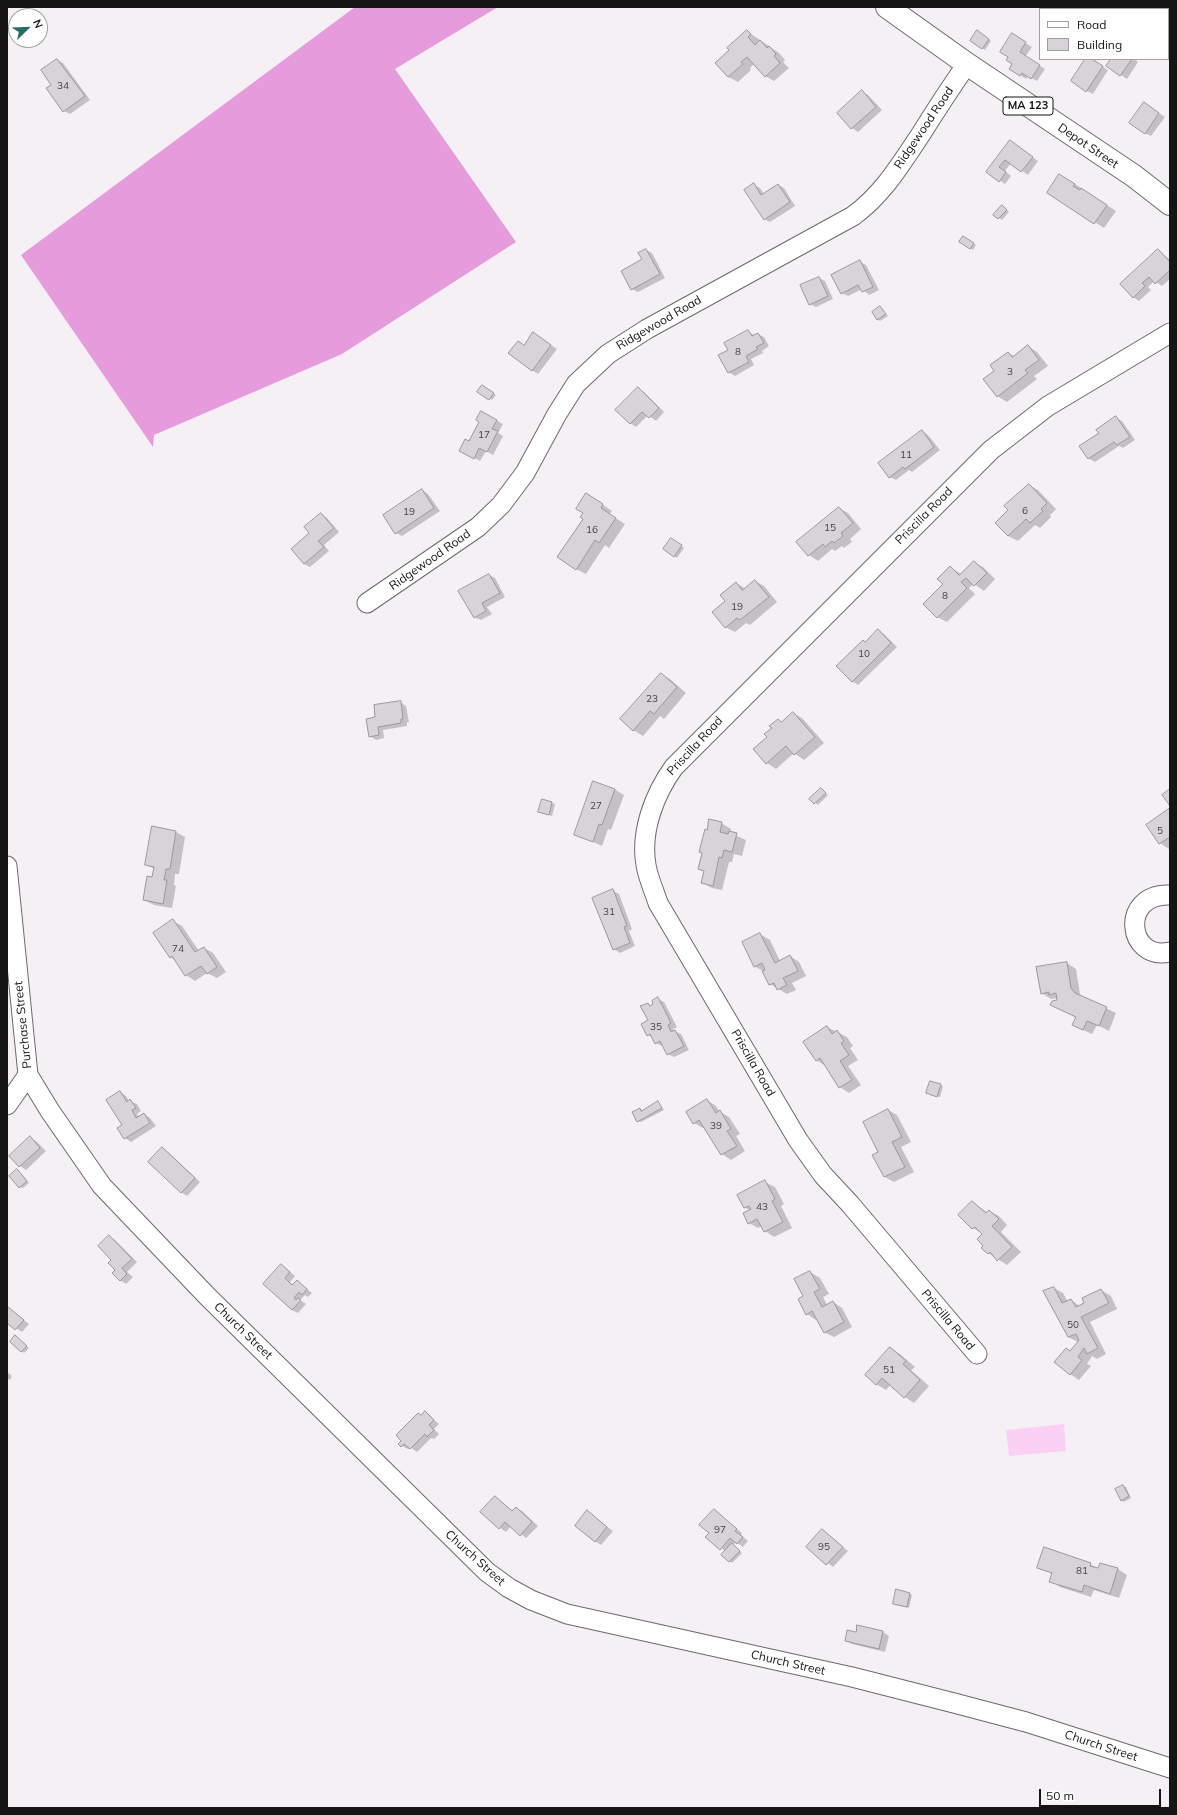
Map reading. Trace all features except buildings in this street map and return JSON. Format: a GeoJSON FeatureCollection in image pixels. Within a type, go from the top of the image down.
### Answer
{"type":"FeatureCollection","features":[{"type":"Feature","properties":{"kind":"highway","name":"Depot Street"},"geometry":{"type":"LineString","coordinates":[[887,7],[967,64],[1134,176],[1170,204]]}},
{"type":"Feature","properties":{"kind":"street","name":"Ridgewood Road"},"geometry":{"type":"LineString","coordinates":[[367,603],[478,527],[494,512],[525,473],[576,384],[608,354],[647,329],[853,216],[870,202],[885,186],[900,166],[967,64]]}},
{"type":"Feature","properties":{"kind":"street","name":"Priscilla Road"},"geometry":{"type":"LineString","coordinates":[[977,1354],[850,1204],[823,1175],[795,1135],[658,902],[645,864],[649,823],[657,795],[663,782],[674,766],[991,450],[1048,406],[1170,333]]}},
{"type":"Feature","properties":{"kind":"street","name":"Purchase Street"},"geometry":{"type":"LineString","coordinates":[[7,866],[28,1074],[7,1105]]}},
{"type":"Feature","properties":{"kind":"street"},"geometry":{"type":"LineString","coordinates":[[1170,895],[1157,896],[1143,902],[1135,917],[1133,926],[1135,934],[1141,944],[1154,952],[1170,952]]}},
{"type":"Feature","properties":{"kind":"street","name":"Church Street"},"geometry":{"type":"LineString","coordinates":[[28,1074],[50,1111],[102,1186],[207,1296],[466,1552],[487,1572],[509,1588],[531,1600],[568,1614],[852,1677],[948,1701],[1026,1722],[1170,1768]]}},
{"type":"Feature","properties":{"kind":"shaded area"},"geometry":{"type":"Polygon","coordinates":[[[355,7],[498,7],[395,69],[516,242],[342,354],[154,435],[153,447],[21,255],[355,7]]]}},
{"type":"Feature","properties":{"kind":"shaded area"},"geometry":{"type":"Polygon","coordinates":[[[1064,1424],[1066,1451],[1009,1456],[1006,1430],[1064,1424]]]}}]}
